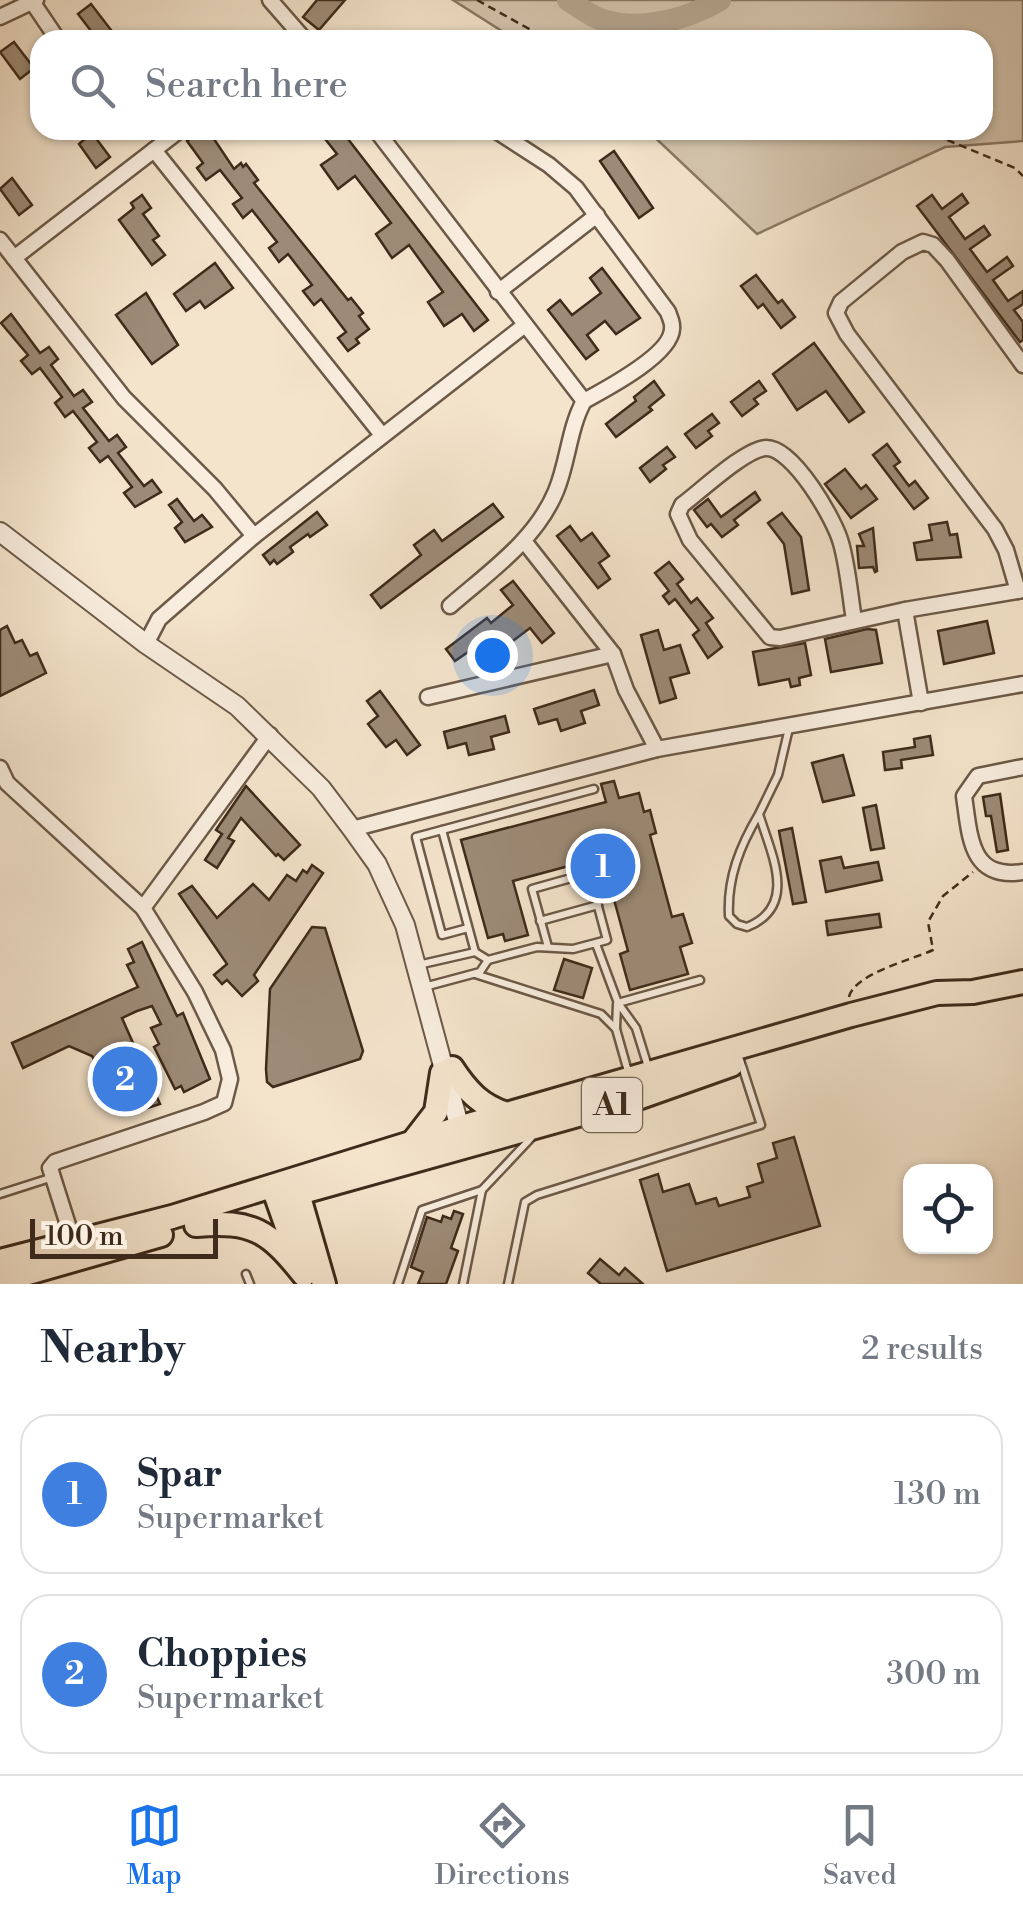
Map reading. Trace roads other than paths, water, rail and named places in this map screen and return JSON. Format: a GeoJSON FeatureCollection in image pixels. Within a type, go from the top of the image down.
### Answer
{"type":"FeatureCollection","features":[{"type":"Feature","properties":{"kind":"highway","name":"A1"},"geometry":{"type":"LineString","coordinates":[[0,1281],[76,1249],[172,1217],[286,1190],[358,1178],[469,1135],[507,1114],[645,1082],[1023,982]]}},
{"type":"Feature","properties":{"kind":"highway","name":"A1"},"geometry":{"type":"LineString","coordinates":[[738,1055],[851,1016],[938,993],[974,992]]}},
{"type":"Feature","properties":{"kind":"highway"},"geometry":{"type":"LineString","coordinates":[[445,1064],[484,1105],[507,1114]]}},
{"type":"Feature","properties":{"kind":"highway"},"geometry":{"type":"LineString","coordinates":[[412,1143],[434,1117],[445,1064]]}},
{"type":"Feature","properties":{"kind":"highway","name":"A1"},"geometry":{"type":"LineString","coordinates":[[0,1261],[196,1225],[412,1143],[556,1120],[645,1082]]}},
{"type":"Feature","properties":{"kind":"highway"},"geometry":{"type":"LineString","coordinates":[[312,1281],[317,1215],[322,1204],[358,1178]]}},
{"type":"Feature","properties":{"kind":"highway"},"geometry":{"type":"LineString","coordinates":[[286,1190],[315,1245]]}},
{"type":"Feature","properties":{"kind":"highway"},"geometry":{"type":"LineString","coordinates":[[286,1190],[312,1281]]}},
{"type":"Feature","properties":{"kind":"highway"},"geometry":{"type":"LineString","coordinates":[[196,1225],[240,1224],[262,1231],[312,1281]]}},
{"type":"Feature","properties":{"kind":"street"},"geometry":{"type":"LineString","coordinates":[[270,0],[295,30]]}},
{"type":"Feature","properties":{"kind":"street"},"geometry":{"type":"LineString","coordinates":[[0,17],[35,1],[52,30]]}},
{"type":"Feature","properties":{"kind":"street"},"geometry":{"type":"LineString","coordinates":[[14,258],[167,140]]}},
{"type":"Feature","properties":{"kind":"street"},"geometry":{"type":"LineString","coordinates":[[384,140],[584,401]]}},
{"type":"Feature","properties":{"kind":"street"},"geometry":{"type":"LineString","coordinates":[[450,606],[524,541],[556,494],[584,401],[666,347],[672,329],[668,312],[576,188],[549,164],[511,140]]}},
{"type":"Feature","properties":{"kind":"street"},"geometry":{"type":"LineString","coordinates":[[154,150],[382,435]]}},
{"type":"Feature","properties":{"kind":"street"},"geometry":{"type":"LineString","coordinates":[[498,292],[597,215]]}},
{"type":"Feature","properties":{"kind":"street"},"geometry":{"type":"LineString","coordinates":[[0,240],[124,398],[215,489],[254,536]]}},
{"type":"Feature","properties":{"kind":"street"},"geometry":{"type":"LineString","coordinates":[[854,620],[842,544],[834,521],[795,465],[782,453],[769,448],[752,452],[682,504],[678,514],[690,540],[770,637],[1020,590],[996,529],[846,334],[836,313],[840,302],[902,252],[923,242],[934,245],[1023,365]]}},
{"type":"Feature","properties":{"kind":"street"},"geometry":{"type":"LineString","coordinates":[[146,644],[159,619],[254,536],[524,325]]}},
{"type":"Feature","properties":{"kind":"street"},"geometry":{"type":"LineString","coordinates":[[0,532],[146,644],[237,706],[321,788],[391,892],[469,1135]]}},
{"type":"Feature","properties":{"kind":"street"},"geometry":{"type":"LineString","coordinates":[[524,541],[612,654],[626,690],[658,749]]}},
{"type":"Feature","properties":{"kind":"street"},"geometry":{"type":"LineString","coordinates":[[905,610],[921,702]]}},
{"type":"Feature","properties":{"kind":"street"},"geometry":{"type":"LineString","coordinates":[[428,697],[612,654]]}},
{"type":"Feature","properties":{"kind":"street"},"geometry":{"type":"LineString","coordinates":[[352,829],[658,749],[1023,684]]}},
{"type":"Feature","properties":{"kind":"street"},"geometry":{"type":"LineString","coordinates":[[144,908],[270,735]]}},
{"type":"Feature","properties":{"kind":"street"},"geometry":{"type":"LineString","coordinates":[[1023,767],[978,776],[964,796],[976,854],[983,866],[1000,874],[1023,872]]}},
{"type":"Feature","properties":{"kind":"street"},"geometry":{"type":"LineString","coordinates":[[0,768],[4,784],[144,908],[196,992],[223,1050],[229,1090],[224,1102],[55,1162],[50,1168],[76,1249]]}},
{"type":"Feature","properties":{"kind":"lane"},"geometry":{"type":"LineString","coordinates":[[759,814],[778,876],[779,897],[771,912],[747,927],[728,916],[728,890],[742,844],[778,775],[788,728]]}},
{"type":"Feature","properties":{"kind":"lane"},"geometry":{"type":"LineString","coordinates":[[468,928],[442,935],[416,836],[594,789]]}},
{"type":"Feature","properties":{"kind":"lane"},"geometry":{"type":"LineString","coordinates":[[442,830],[475,952],[488,960],[548,947],[574,950],[608,940],[589,874],[532,889],[548,947]]}},
{"type":"Feature","properties":{"kind":"lane"},"geometry":{"type":"LineString","coordinates":[[540,921],[598,905]]}},
{"type":"Feature","properties":{"kind":"lane"},"geometry":{"type":"LineString","coordinates":[[596,944],[618,1003],[636,1028],[645,1082]]}},
{"type":"Feature","properties":{"kind":"lane"},"geometry":{"type":"LineString","coordinates":[[417,965],[475,952]]}},
{"type":"Feature","properties":{"kind":"lane"},"geometry":{"type":"LineString","coordinates":[[423,988],[480,972],[488,960]]}},
{"type":"Feature","properties":{"kind":"lane"},"geometry":{"type":"LineString","coordinates":[[474,974],[601,1014],[616,1030],[645,1082]]}},
{"type":"Feature","properties":{"kind":"lane"},"geometry":{"type":"LineString","coordinates":[[618,1003],[700,980]]}},
{"type":"Feature","properties":{"kind":"lane"},"geometry":{"type":"LineString","coordinates":[[616,1030],[618,1003]]}},
{"type":"Feature","properties":{"kind":"lane"},"geometry":{"type":"LineString","coordinates":[[508,1284],[520,1214],[525,1202],[537,1194],[761,1125],[738,1055]]}},
{"type":"Feature","properties":{"kind":"lane"},"geometry":{"type":"LineString","coordinates":[[398,1284],[422,1210],[482,1190],[527,1141],[556,1120]]}},
{"type":"Feature","properties":{"kind":"lane"},"geometry":{"type":"LineString","coordinates":[[0,1194],[51,1177]]}},
{"type":"Feature","properties":{"kind":"lane"},"geometry":{"type":"LineString","coordinates":[[463,1284],[482,1190]]}},
{"type":"Feature","properties":{"kind":"lane"},"geometry":{"type":"LineString","coordinates":[[246,1274],[250,1284]]}},
{"type":"Feature","properties":{"kind":"waterway"},"geometry":{"type":"LineString","coordinates":[[568,0],[598,19],[633,25],[679,18],[720,0]]}},
{"type":"Feature","properties":{"kind":"place","name":"Spar"},"geometry":{"type":"Point","coordinates":[603,866]}},
{"type":"Feature","properties":{"kind":"place","name":"Choppies"},"geometry":{"type":"Point","coordinates":[125,1079]}}]}
